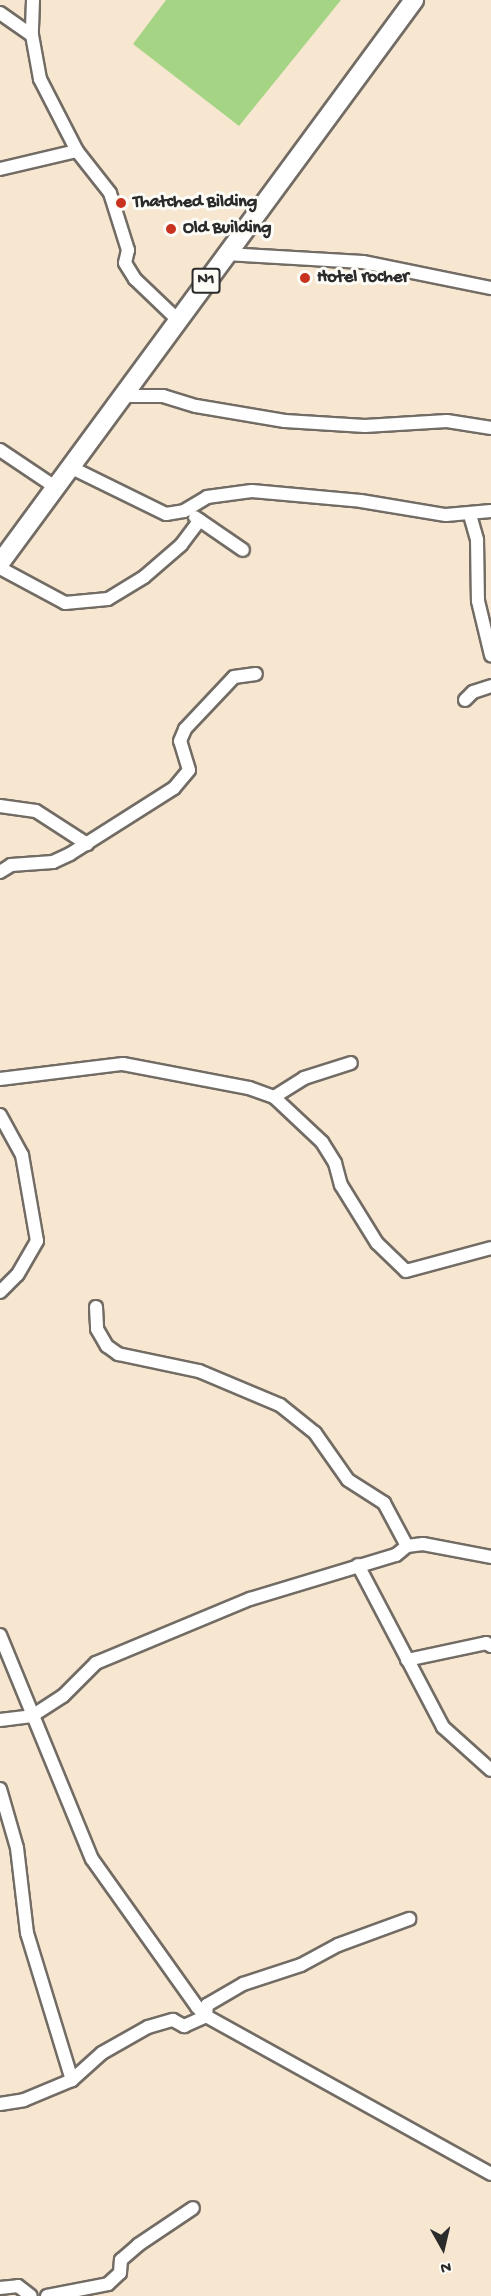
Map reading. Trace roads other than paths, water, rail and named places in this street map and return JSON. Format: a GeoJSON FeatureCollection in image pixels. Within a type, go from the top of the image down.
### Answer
{"type":"FeatureCollection","features":[{"type":"Feature","properties":{"kind":"highway","name":"N1"},"geometry":{"type":"LineString","coordinates":[[0,563],[70,467],[127,396],[226,254],[414,0]]}},
{"type":"Feature","properties":{"kind":"street"},"geometry":{"type":"LineString","coordinates":[[33,0],[32,35],[40,79],[77,152],[110,192],[128,250],[125,263],[179,321]]}},
{"type":"Feature","properties":{"kind":"street"},"geometry":{"type":"LineString","coordinates":[[0,13],[32,35]]}},
{"type":"Feature","properties":{"kind":"street"},"geometry":{"type":"LineString","coordinates":[[0,169],[77,152]]}},
{"type":"Feature","properties":{"kind":"street"},"geometry":{"type":"LineString","coordinates":[[226,254],[363,262],[491,288]]}},
{"type":"Feature","properties":{"kind":"street"},"geometry":{"type":"LineString","coordinates":[[127,396],[163,396],[196,406],[285,421],[365,426],[447,421],[491,428]]}},
{"type":"Feature","properties":{"kind":"street"},"geometry":{"type":"LineString","coordinates":[[0,450],[55,487]]}},
{"type":"Feature","properties":{"kind":"street"},"geometry":{"type":"LineString","coordinates":[[70,467],[160,513],[184,511],[207,497],[252,491],[470,515],[491,511]]}},
{"type":"Feature","properties":{"kind":"street"},"geometry":{"type":"LineString","coordinates":[[184,511],[243,550]]}},
{"type":"Feature","properties":{"kind":"street"},"geometry":{"type":"LineString","coordinates":[[470,515],[477,540],[491,656]]}},
{"type":"Feature","properties":{"kind":"street"},"geometry":{"type":"LineString","coordinates":[[0,568],[65,603],[108,599],[144,577],[181,545],[200,520]]}},
{"type":"Feature","properties":{"kind":"street"},"geometry":{"type":"LineString","coordinates":[[0,872],[11,866],[53,862],[87,844],[186,778],[189,763],[180,741],[185,729],[234,677],[256,674]]}},
{"type":"Feature","properties":{"kind":"street"},"geometry":{"type":"LineString","coordinates":[[465,700],[473,692],[491,686]]}},
{"type":"Feature","properties":{"kind":"street"},"geometry":{"type":"LineString","coordinates":[[0,806],[36,811],[87,844]]}},
{"type":"Feature","properties":{"kind":"street"},"geometry":{"type":"LineString","coordinates":[[274,1097],[304,1078],[351,1063]]}},
{"type":"Feature","properties":{"kind":"street"},"geometry":{"type":"LineString","coordinates":[[0,1079],[123,1064],[249,1088],[274,1097],[322,1142],[335,1163],[341,1185],[377,1243],[406,1271],[491,1248]]}},
{"type":"Feature","properties":{"kind":"street"},"geometry":{"type":"LineString","coordinates":[[0,1115],[22,1155],[37,1241],[23,1266],[0,1292]]}},
{"type":"Feature","properties":{"kind":"street"},"geometry":{"type":"LineString","coordinates":[[96,1307],[97,1329],[107,1346],[118,1354],[199,1371],[280,1405],[315,1433],[348,1480],[384,1503],[407,1546]]}},
{"type":"Feature","properties":{"kind":"street"},"geometry":{"type":"LineString","coordinates":[[0,1720],[32,1716],[63,1696],[96,1663],[250,1599],[396,1555],[407,1546],[423,1544],[491,1557]]}},
{"type":"Feature","properties":{"kind":"street"},"geometry":{"type":"LineString","coordinates":[[358,1565],[406,1660],[443,1726],[491,1770]]}},
{"type":"Feature","properties":{"kind":"street"},"geometry":{"type":"LineString","coordinates":[[0,1635],[92,1859],[179,1986],[206,2016],[491,2174]]}},
{"type":"Feature","properties":{"kind":"street"},"geometry":{"type":"LineString","coordinates":[[406,1660],[486,1643],[491,1646]]}},
{"type":"Feature","properties":{"kind":"street"},"geometry":{"type":"LineString","coordinates":[[0,1790],[17,1848],[27,1933],[72,2080]]}},
{"type":"Feature","properties":{"kind":"street"},"geometry":{"type":"LineString","coordinates":[[206,2016],[207,2005],[225,1992],[409,1919]]}},
{"type":"Feature","properties":{"kind":"street"},"geometry":{"type":"LineString","coordinates":[[0,2104],[24,2100],[72,2080],[102,2053],[148,2027],[173,2020],[184,2025],[206,2016]]}},
{"type":"Feature","properties":{"kind":"street"},"geometry":{"type":"LineString","coordinates":[[47,2296],[69,2294],[108,2284],[120,2272],[122,2260],[138,2245],[193,2208]]}},
{"type":"Feature","properties":{"kind":"street"},"geometry":{"type":"LineString","coordinates":[[0,2288],[18,2286],[31,2296]]}},
{"type":"Feature","properties":{"kind":"place","name":"Thatched Bilding"},"geometry":{"type":"Point","coordinates":[121,203]}},
{"type":"Feature","properties":{"kind":"place","name":"Old Building"},"geometry":{"type":"Point","coordinates":[171,229]}},
{"type":"Feature","properties":{"kind":"place","name":"Hotel rocher"},"geometry":{"type":"Point","coordinates":[305,278]}}]}
